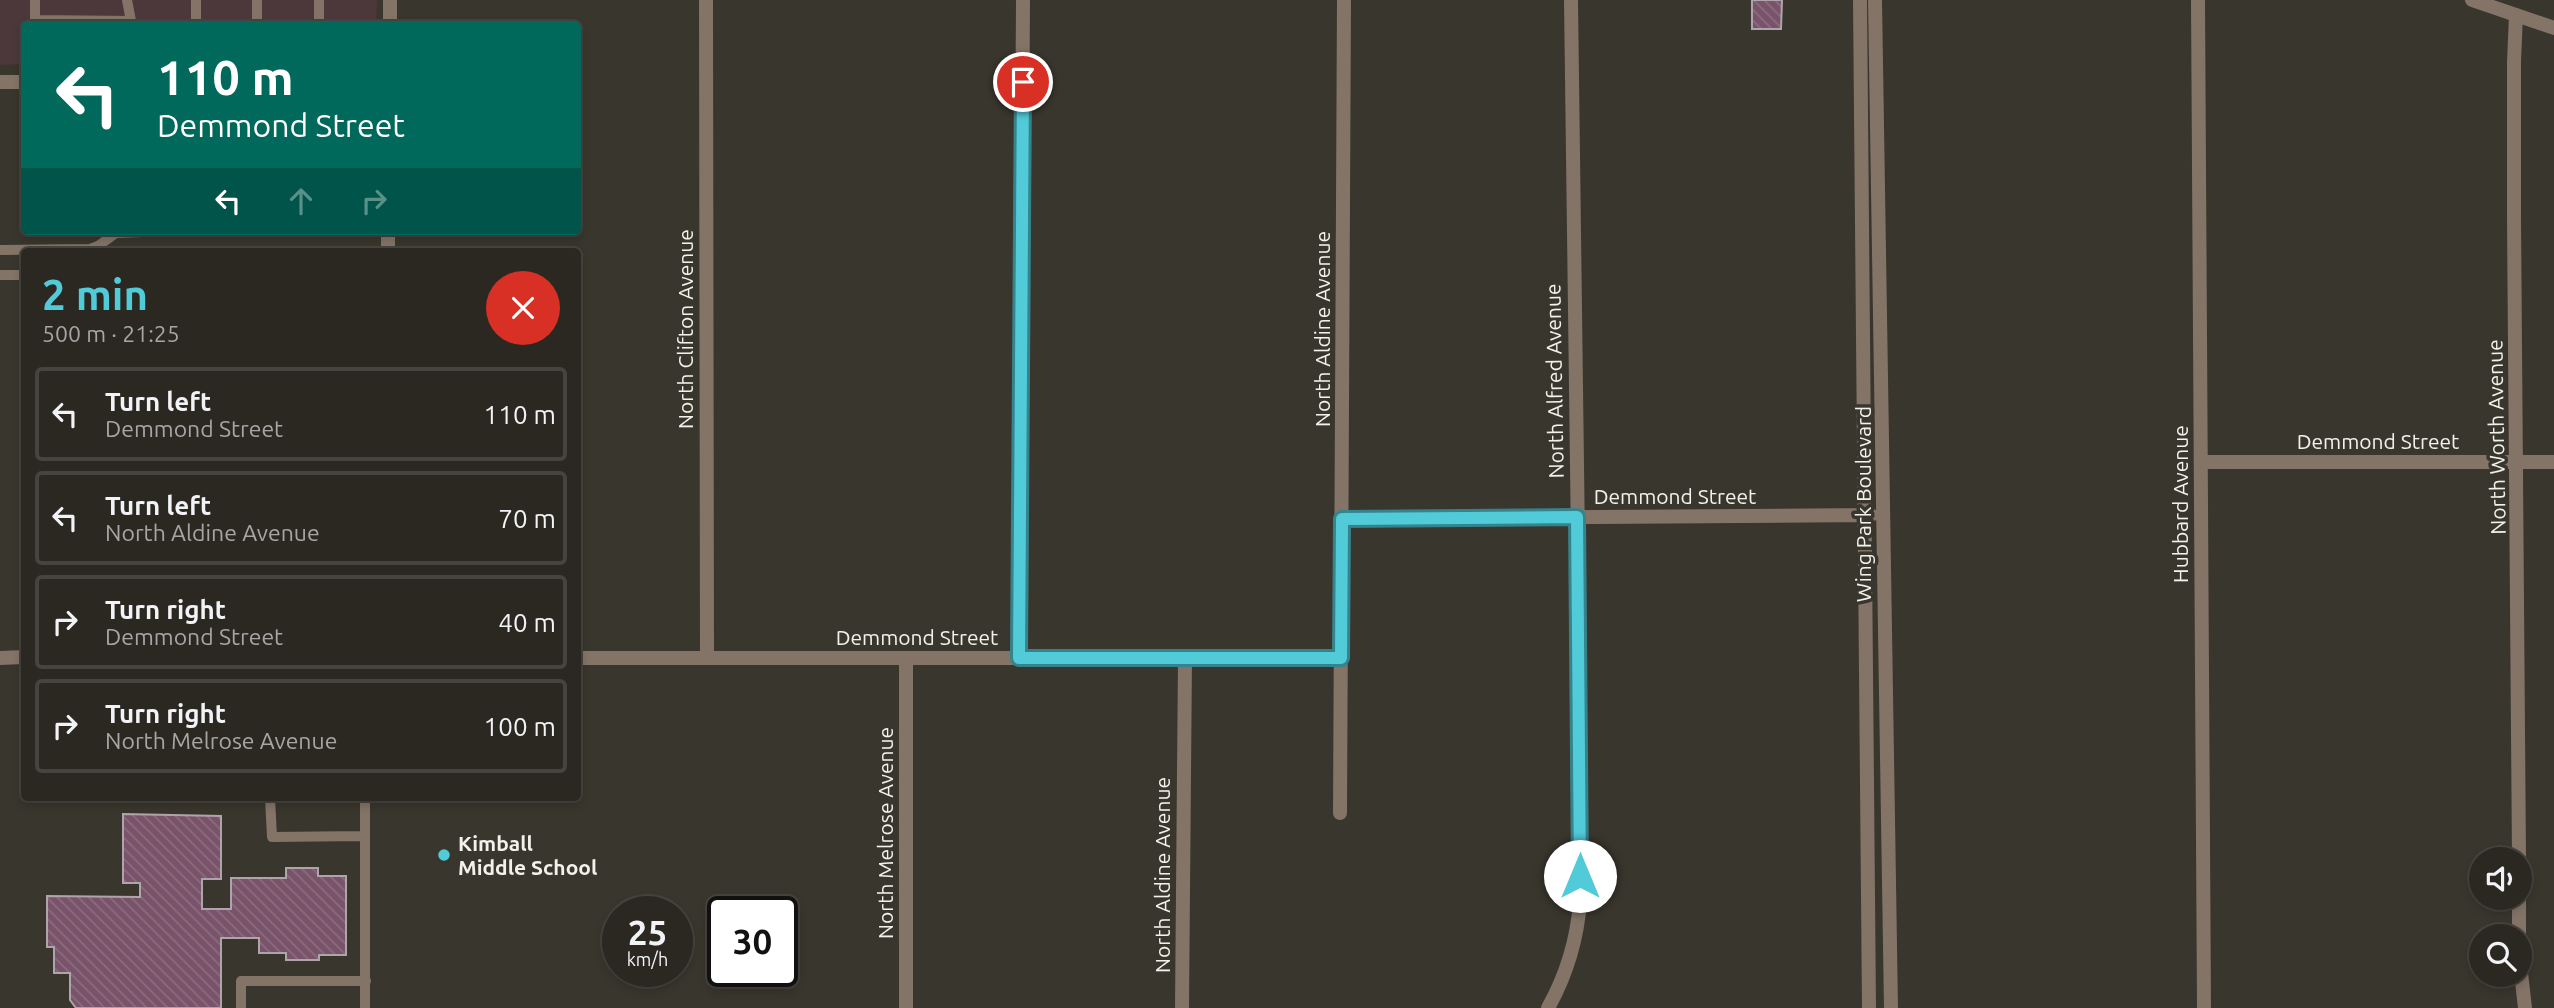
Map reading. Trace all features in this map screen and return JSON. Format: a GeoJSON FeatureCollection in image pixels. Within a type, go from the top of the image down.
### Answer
{"type":"FeatureCollection","features":[{"type":"Feature","properties":{"kind":"street"},"geometry":{"type":"LineString","coordinates":[[390,0],[390,21]]}},
{"type":"Feature","properties":{"kind":"street","name":"North Clifton Avenue"},"geometry":{"type":"LineString","coordinates":[[706,0],[706,658]]}},
{"type":"Feature","properties":{"kind":"street"},"geometry":{"type":"LineString","coordinates":[[1019,658],[1023,0]]}},
{"type":"Feature","properties":{"kind":"street","name":"North Aldine Avenue"},"geometry":{"type":"LineString","coordinates":[[1340,813],[1344,0]]}},
{"type":"Feature","properties":{"kind":"street","name":"North Alfred Avenue"},"geometry":{"type":"LineString","coordinates":[[1548,1008],[1572,953],[1580,902],[1571,0]]}},
{"type":"Feature","properties":{"kind":"street","name":"Wing Park Boulevard"},"geometry":{"type":"LineString","coordinates":[[1860,0],[1869,1008]]}},
{"type":"Feature","properties":{"kind":"street","name":"Wing Park Boulevard"},"geometry":{"type":"LineString","coordinates":[[1875,0],[1884,407],[1883,514],[1891,1008]]}},
{"type":"Feature","properties":{"kind":"street","name":"Hubbard Avenue"},"geometry":{"type":"LineString","coordinates":[[2198,0],[2204,1008]]}},
{"type":"Feature","properties":{"kind":"street"},"geometry":{"type":"LineString","coordinates":[[2473,0],[2554,28]]}},
{"type":"Feature","properties":{"kind":"street","name":"North Worth Avenue"},"geometry":{"type":"LineString","coordinates":[[2516,15],[2514,153],[2519,847]]}},
{"type":"Feature","properties":{"kind":"street"},"geometry":{"type":"LineString","coordinates":[[0,82],[21,82]]}},
{"type":"Feature","properties":{"kind":"street","name":"Demmond Street"},"geometry":{"type":"LineString","coordinates":[[2202,463],[2554,462]]}},
{"type":"Feature","properties":{"kind":"street","name":"Demmond Street"},"geometry":{"type":"LineString","coordinates":[[1342,519],[1883,514]]}},
{"type":"Feature","properties":{"kind":"street"},"geometry":{"type":"LineString","coordinates":[[0,658],[21,657]]}},
{"type":"Feature","properties":{"kind":"street","name":"Demmond Street"},"geometry":{"type":"LineString","coordinates":[[581,658],[1341,658]]}},
{"type":"Feature","properties":{"kind":"street","name":"North Melrose Avenue"},"geometry":{"type":"LineString","coordinates":[[905,1008],[906,658]]}},
{"type":"Feature","properties":{"kind":"street","name":"North Aldine Avenue"},"geometry":{"type":"LineString","coordinates":[[1182,1008],[1185,658]]}},
{"type":"Feature","properties":{"kind":"street"},"geometry":{"type":"LineString","coordinates":[[2523,987],[2525,1008]]}},
{"type":"Feature","properties":{"kind":"lane"},"geometry":{"type":"LineString","coordinates":[[35,0],[35,21]]}},
{"type":"Feature","properties":{"kind":"lane"},"geometry":{"type":"LineString","coordinates":[[127,0],[131,21]]}},
{"type":"Feature","properties":{"kind":"lane"},"geometry":{"type":"LineString","coordinates":[[196,0],[196,21]]}},
{"type":"Feature","properties":{"kind":"lane"},"geometry":{"type":"LineString","coordinates":[[257,0],[257,21]]}},
{"type":"Feature","properties":{"kind":"lane"},"geometry":{"type":"LineString","coordinates":[[319,0],[319,21]]}},
{"type":"Feature","properties":{"kind":"lane"},"geometry":{"type":"LineString","coordinates":[[93,248],[113,235]]}},
{"type":"Feature","properties":{"kind":"lane"},"geometry":{"type":"LineString","coordinates":[[0,250],[21,249]]}},
{"type":"Feature","properties":{"kind":"lane"},"geometry":{"type":"LineString","coordinates":[[0,275],[21,275]]}},
{"type":"Feature","properties":{"kind":"lane"},"geometry":{"type":"LineString","coordinates":[[270,801],[272,837],[365,836]]}},
{"type":"Feature","properties":{"kind":"lane"},"geometry":{"type":"LineString","coordinates":[[365,801],[365,1008]]}},
{"type":"Feature","properties":{"kind":"lane"},"geometry":{"type":"LineString","coordinates":[[240,1008],[240,981],[366,981]]}},
{"type":"Feature","properties":{"kind":"shaded area"},"geometry":{"type":"Polygon","coordinates":[[[0,0],[377,0],[376,21],[21,21],[21,64],[0,65],[0,0]]]}},
{"type":"Feature","properties":{"kind":"building"},"geometry":{"type":"Polygon","coordinates":[[[1752,0],[1782,0],[1781,29],[1752,29],[1752,0]]]}},
{"type":"Feature","properties":{"kind":"building"},"geometry":{"type":"Polygon","coordinates":[[[123,814],[221,816],[221,879],[202,879],[202,909],[231,909],[231,878],[286,878],[286,868],[318,868],[318,876],[346,876],[346,955],[319,955],[319,960],[286,960],[286,953],[259,953],[259,938],[221,938],[221,1008],[76,1008],[70,1000],[70,973],[54,973],[54,947],[47,947],[47,896],[140,897],[140,883],[123,883],[123,814]]]}},
{"type":"Feature","properties":{"kind":"place","name":"Kimball Middle School"},"geometry":{"type":"Point","coordinates":[444,855]}},
{"type":"Feature","properties":{"kind":"route"},"geometry":{"type":"LineString","coordinates":[[1023,82],[1019,658],[1341,658],[1342,519],[1577,517],[1580,876]]}}]}
